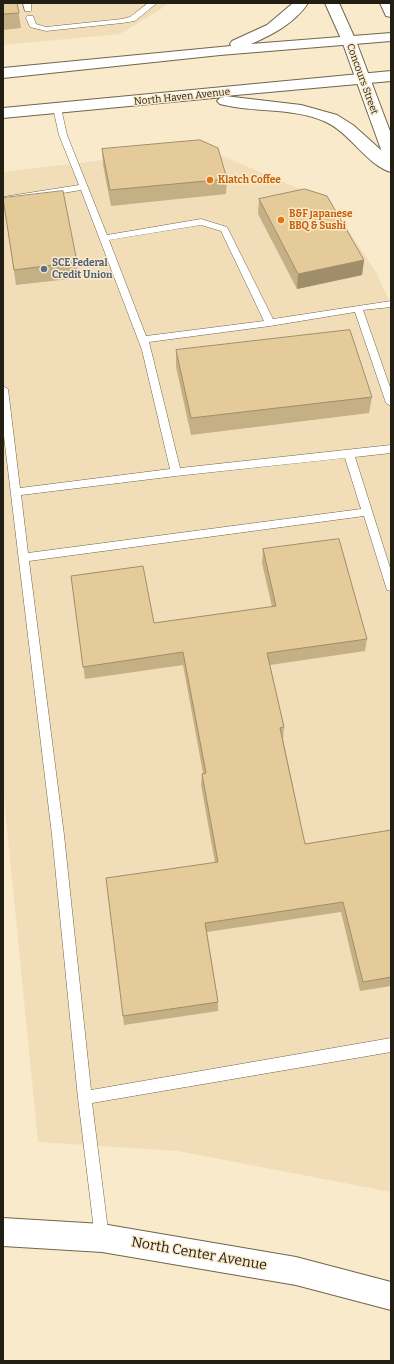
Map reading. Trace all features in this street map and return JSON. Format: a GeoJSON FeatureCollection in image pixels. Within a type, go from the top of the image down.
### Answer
{"type":"FeatureCollection","features":[{"type":"Feature","properties":{"kind":"main road"},"geometry":{"type":"LineString","coordinates":[[220,51],[256,37],[276,26],[288,17],[301,3]]}},
{"type":"Feature","properties":{"kind":"main road","name":"Concours Street"},"geometry":{"type":"LineString","coordinates":[[332,3],[349,41],[391,155]]}},
{"type":"Feature","properties":{"kind":"main road"},"geometry":{"type":"LineString","coordinates":[[387,3],[391,13]]}},
{"type":"Feature","properties":{"kind":"main road"},"geometry":{"type":"LineString","coordinates":[[3,73],[220,51],[391,37]]}},
{"type":"Feature","properties":{"kind":"main road","name":"North Haven Avenue"},"geometry":{"type":"LineString","coordinates":[[3,113],[391,76]]}},
{"type":"Feature","properties":{"kind":"main road"},"geometry":{"type":"LineString","coordinates":[[198,95],[241,104],[292,108],[328,117],[345,126],[373,153],[391,167]]}},
{"type":"Feature","properties":{"kind":"main road","name":"North Center Avenue"},"geometry":{"type":"LineString","coordinates":[[3,1232],[102,1238],[296,1271],[391,1296]]}},
{"type":"Feature","properties":{"kind":"lane"},"geometry":{"type":"LineString","coordinates":[[30,18],[33,25],[46,29],[122,21],[132,19],[153,3]]}},
{"type":"Feature","properties":{"kind":"lane"},"geometry":{"type":"LineString","coordinates":[[57,108],[63,135],[147,350],[176,472]]}},
{"type":"Feature","properties":{"kind":"lane"},"geometry":{"type":"LineString","coordinates":[[3,200],[83,187]]}},
{"type":"Feature","properties":{"kind":"lane"},"geometry":{"type":"LineString","coordinates":[[104,238],[201,222],[224,229],[270,323]]}},
{"type":"Feature","properties":{"kind":"lane"},"geometry":{"type":"LineString","coordinates":[[143,340],[270,323],[391,304]]}},
{"type":"Feature","properties":{"kind":"lane"},"geometry":{"type":"LineString","coordinates":[[358,308],[391,403]]}},
{"type":"Feature","properties":{"kind":"lane"},"geometry":{"type":"LineString","coordinates":[[3,389],[58,834],[85,1098],[102,1238]]}},
{"type":"Feature","properties":{"kind":"lane"},"geometry":{"type":"LineString","coordinates":[[16,492],[176,472],[391,449]]}},
{"type":"Feature","properties":{"kind":"lane"},"geometry":{"type":"LineString","coordinates":[[350,454],[391,587]]}},
{"type":"Feature","properties":{"kind":"lane"},"geometry":{"type":"LineString","coordinates":[[24,558],[368,512]]}},
{"type":"Feature","properties":{"kind":"lane"},"geometry":{"type":"LineString","coordinates":[[85,1098],[391,1045]]}},
{"type":"Feature","properties":{"kind":"shaded area"},"geometry":{"type":"Polygon","coordinates":[[[3,3],[168,3],[161,9],[120,34],[3,45],[3,3]]]}},
{"type":"Feature","properties":{"kind":"shaded area"},"geometry":{"type":"Polygon","coordinates":[[[204,148],[330,202],[377,274],[391,305],[391,1192],[178,1151],[38,1142],[3,788],[3,172],[204,148]]]}},
{"type":"Feature","properties":{"kind":"building"},"geometry":{"type":"Polygon","coordinates":[[[3,3],[17,3],[19,13],[3,14],[3,3]]]}},
{"type":"Feature","properties":{"kind":"building"},"geometry":{"type":"Polygon","coordinates":[[[200,140],[218,148],[227,179],[110,190],[102,149],[200,140]]]}},
{"type":"Feature","properties":{"kind":"building"},"geometry":{"type":"Polygon","coordinates":[[[305,189],[327,196],[364,260],[298,274],[259,199],[305,189]]]}},
{"type":"Feature","properties":{"kind":"building"},"geometry":{"type":"Polygon","coordinates":[[[63,191],[77,262],[14,270],[3,198],[63,191]]]}},
{"type":"Feature","properties":{"kind":"building"},"geometry":{"type":"Polygon","coordinates":[[[350,330],[372,397],[191,418],[176,350],[350,330]]]}},
{"type":"Feature","properties":{"kind":"building"},"geometry":{"type":"Polygon","coordinates":[[[339,539],[367,639],[267,653],[284,727],[280,728],[305,844],[391,830],[391,977],[363,982],[343,902],[205,923],[218,1002],[123,1016],[106,878],[218,862],[202,774],[206,773],[183,652],[83,667],[71,576],[143,566],[154,623],[276,606],[263,549],[339,539]]]}},
{"type":"Feature","properties":{"kind":"place","name":"Klatch Coffee"},"geometry":{"type":"Point","coordinates":[210,180]}},
{"type":"Feature","properties":{"kind":"place","name":"B&F Japanese BBQ & Sushi"},"geometry":{"type":"Point","coordinates":[281,220]}},
{"type":"Feature","properties":{"kind":"place","name":"SCE Federal Credit Union"},"geometry":{"type":"Point","coordinates":[44,269]}}]}
